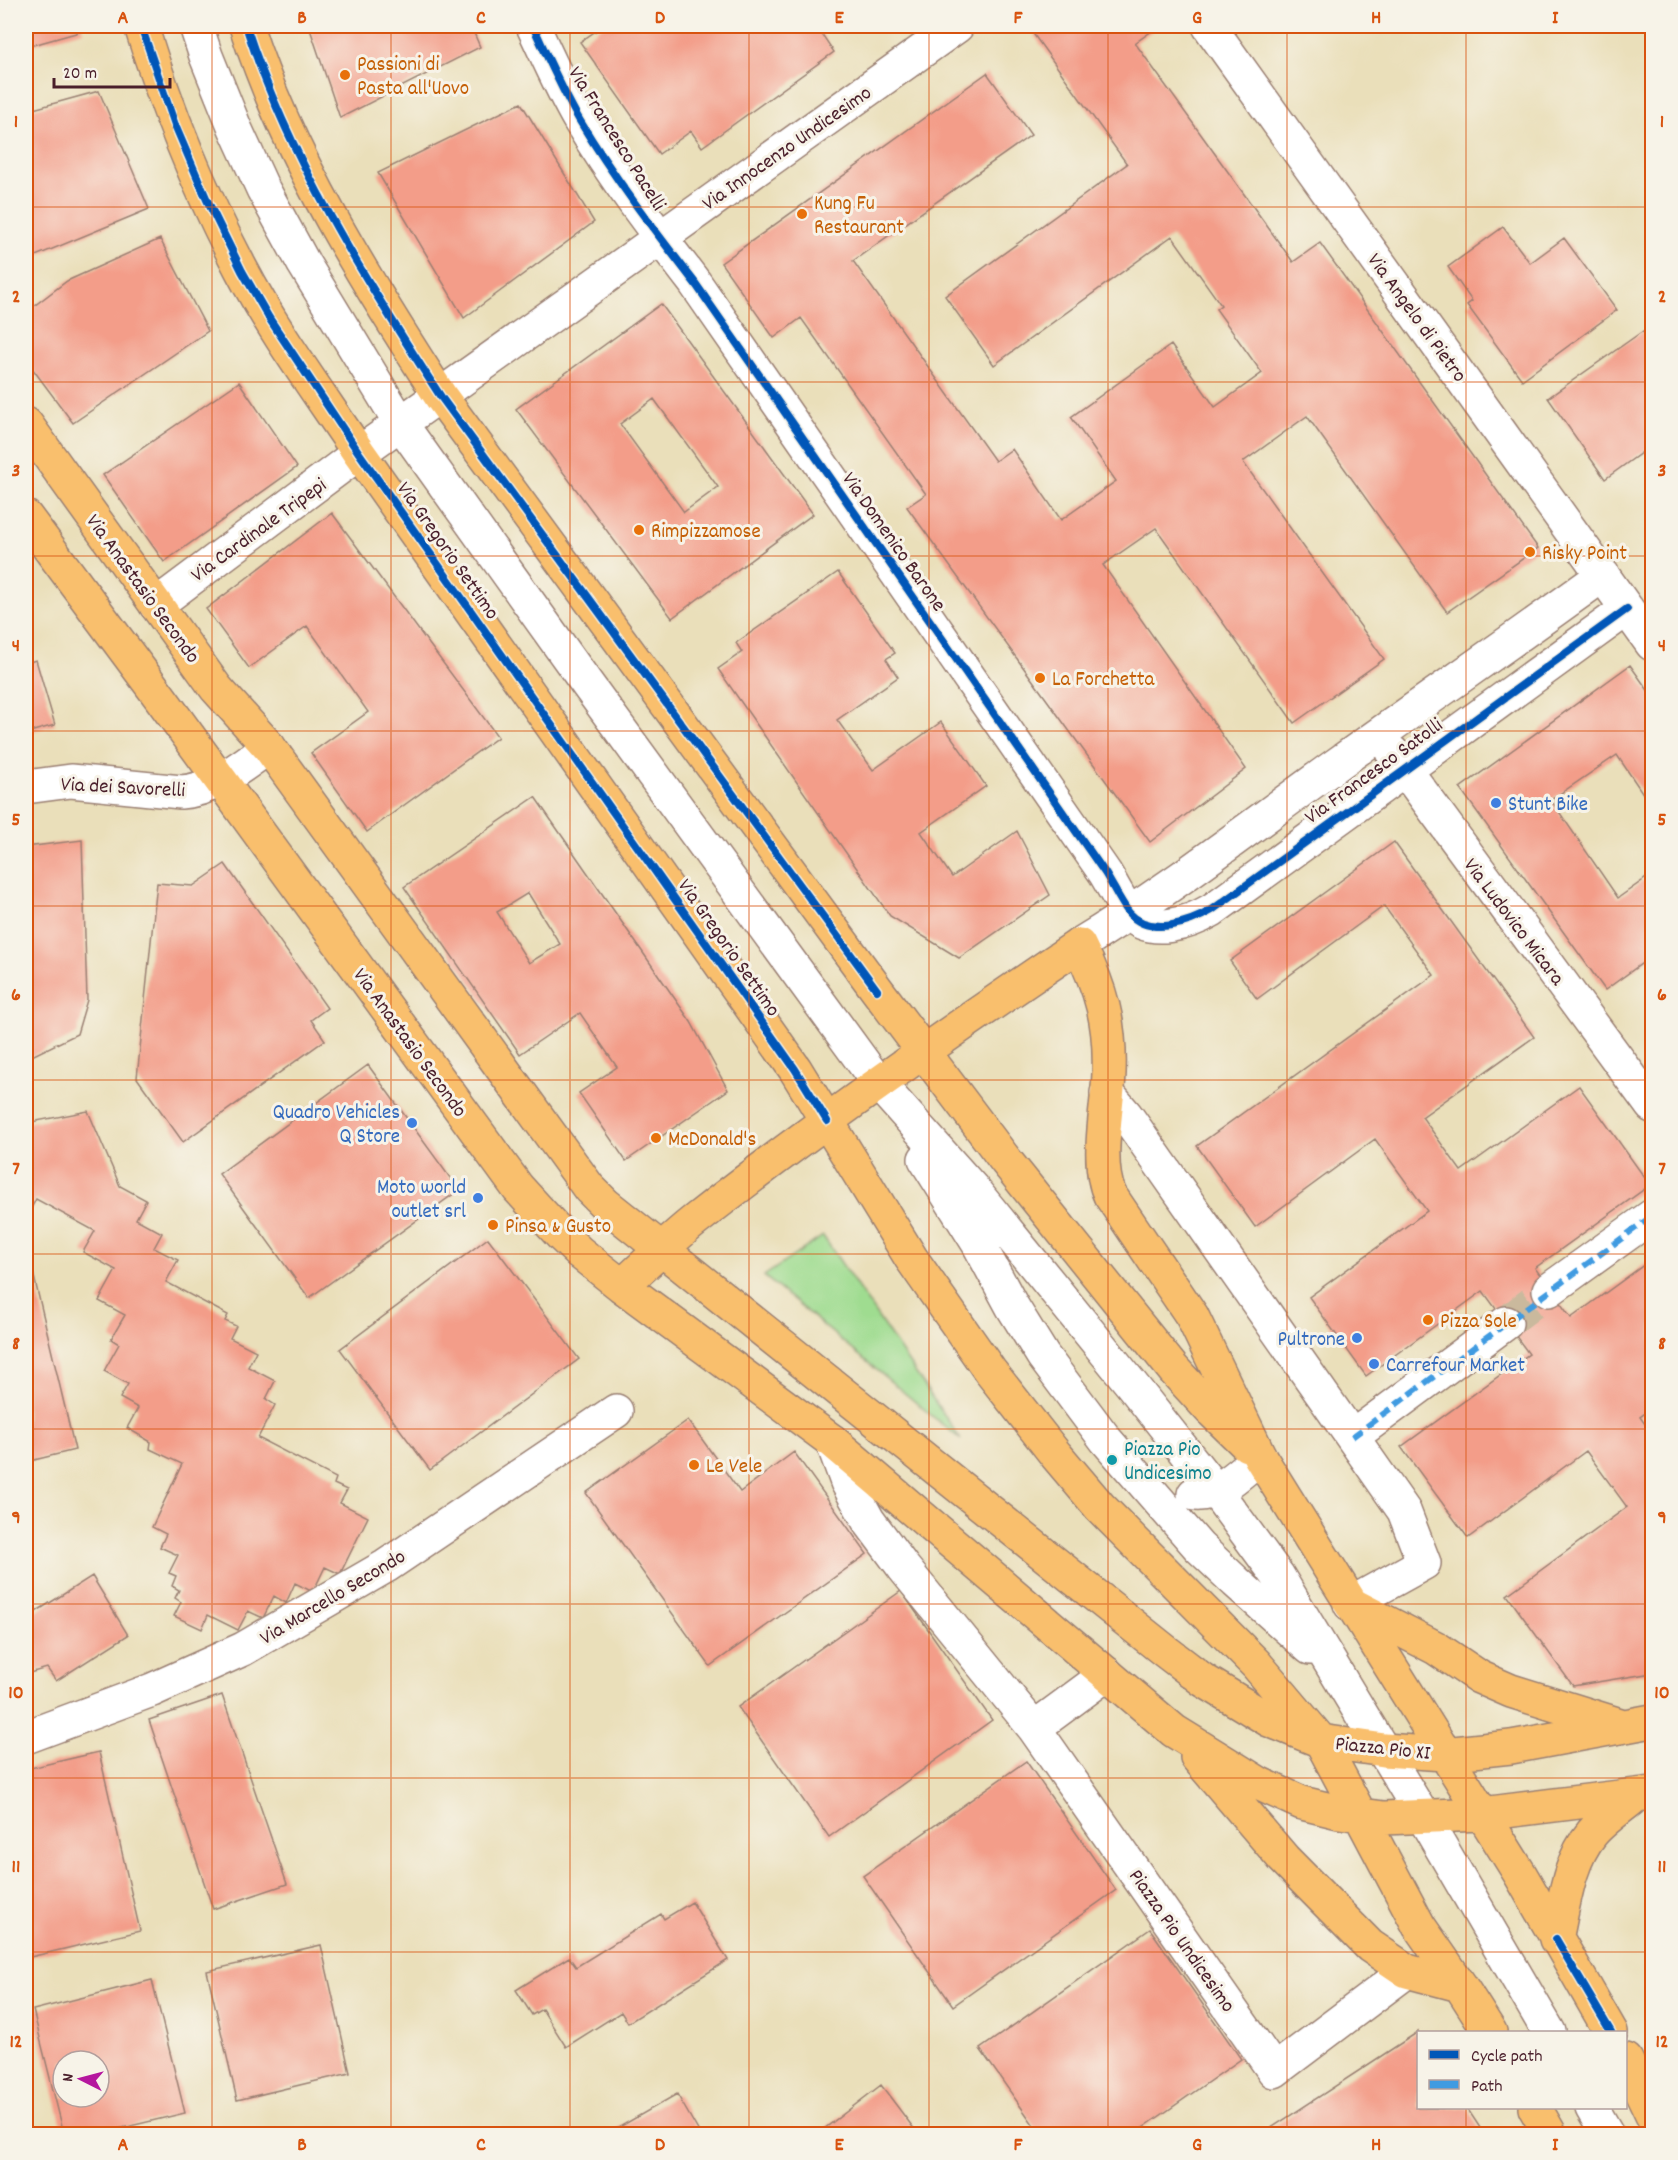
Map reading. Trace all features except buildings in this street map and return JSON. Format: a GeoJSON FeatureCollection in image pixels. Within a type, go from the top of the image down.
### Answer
{"type":"FeatureCollection","features":[{"type":"Feature","properties":{"kind":"main road","name":"Via Gregorio Settimo"},"geometry":{"type":"LineString","coordinates":[[141,26],[175,125],[207,200],[242,271],[287,345],[359,453],[789,1061],[827,1121]]}},
{"type":"Feature","properties":{"kind":"main road"},"geometry":{"type":"LineString","coordinates":[[246,26],[285,126],[332,219],[385,311],[441,397],[877,990],[1006,1161],[1174,1370],[1210,1409],[1260,1457]]}},
{"type":"Feature","properties":{"kind":"main road","name":"Via Anastasio Secondo"},"geometry":{"type":"LineString","coordinates":[[26,424],[216,688],[269,747],[589,1188],[605,1204],[663,1249]]}},
{"type":"Feature","properties":{"kind":"main road","name":"Via Anastasio Secondo"},"geometry":{"type":"LineString","coordinates":[[26,517],[519,1188],[562,1236],[622,1286]]}},
{"type":"Feature","properties":{"kind":"main road"},"geometry":{"type":"LineString","coordinates":[[1610,2031],[1520,1874],[1482,1814],[1444,1754],[1350,1604],[1260,1457],[1192,1316],[1110,1195],[1104,1176],[1109,1038],[1105,1009],[1092,970],[1079,945],[827,1121],[692,1223],[622,1286],[832,1441],[1174,1731],[1239,1773],[1280,1794],[1302,1803],[1363,1817],[1424,1818],[1482,1814],[1644,1795]]}},
{"type":"Feature","properties":{"kind":"main road"},"geometry":{"type":"LineString","coordinates":[[827,1121],[917,1268],[960,1331],[1028,1421],[1100,1507],[1256,1664],[1321,1741],[1419,1926],[1489,2031]]}},
{"type":"Feature","properties":{"kind":"main road"},"geometry":{"type":"LineString","coordinates":[[663,1249],[1196,1674],[1269,1720],[1321,1741]]}},
{"type":"Feature","properties":{"kind":"main road"},"geometry":{"type":"LineString","coordinates":[[1350,1604],[1436,1648],[1479,1677],[1510,1691],[1639,1724]]}},
{"type":"Feature","properties":{"kind":"main road","name":"Piazza Pio XI"},"geometry":{"type":"LineString","coordinates":[[1321,1741],[1384,1750],[1444,1754],[1511,1747],[1639,1724]]}},
{"type":"Feature","properties":{"kind":"main road"},"geometry":{"type":"LineString","coordinates":[[1174,1731],[1284,1859],[1370,1946],[1407,1971],[1460,1985]]}},
{"type":"Feature","properties":{"kind":"main road"},"geometry":{"type":"LineString","coordinates":[[1556,1940],[1569,1883],[1578,1856],[1591,1834],[1644,1795]]}},
{"type":"Feature","properties":{"kind":"main road"},"geometry":{"type":"LineString","coordinates":[[1627,2062],[1653,2114]]}},
{"type":"Feature","properties":{"kind":"main road"},"geometry":{"type":"LineString","coordinates":[[1536,2109],[1550,2134]]}},
{"type":"Feature","properties":{"kind":"street","name":"Via Gregorio Settimo"},"geometry":{"type":"LineString","coordinates":[[196,26],[231,118],[263,189],[304,264],[401,424],[879,1084]]}},
{"type":"Feature","properties":{"kind":"street","name":"Via Francesco Pacelli"},"geometry":{"type":"LineString","coordinates":[[533,26],[580,120],[660,237]]}},
{"type":"Feature","properties":{"kind":"street","name":"Via Innocenzo Undicesimo"},"geometry":{"type":"LineString","coordinates":[[401,424],[957,26]]}},
{"type":"Feature","properties":{"kind":"street","name":"Via Angelo di Pietro"},"geometry":{"type":"LineString","coordinates":[[1209,26],[1653,644]]}},
{"type":"Feature","properties":{"kind":"street","name":"Via Domenico Barone"},"geometry":{"type":"LineString","coordinates":[[660,237],[695,283],[1100,867],[1130,914]]}},
{"type":"Feature","properties":{"kind":"street","name":"Via Cardinale Tripepi"},"geometry":{"type":"LineString","coordinates":[[156,605],[401,424]]}},
{"type":"Feature","properties":{"kind":"street","name":"Via Francesco Satolli"},"geometry":{"type":"LineString","coordinates":[[1604,575],[1130,914],[1148,924],[1169,926],[1200,917],[1212,910],[1628,609]]}},
{"type":"Feature","properties":{"kind":"street","name":"Via Ludovico Micara"},"geometry":{"type":"LineString","coordinates":[[1378,735],[1653,1106]]}},
{"type":"Feature","properties":{"kind":"street"},"geometry":{"type":"LineString","coordinates":[[219,780],[269,747]]}},
{"type":"Feature","properties":{"kind":"street","name":"Via dei Savorelli"},"geometry":{"type":"LineString","coordinates":[[26,787],[48,783],[78,782],[181,792],[198,789],[219,780]]}},
{"type":"Feature","properties":{"kind":"street"},"geometry":{"type":"LineString","coordinates":[[1079,945],[1130,914]]}},
{"type":"Feature","properties":{"kind":"street"},"geometry":{"type":"LineString","coordinates":[[879,1084],[978,1243],[1012,1306],[1043,1356],[1106,1440],[1199,1547],[1336,1671]]}},
{"type":"Feature","properties":{"kind":"street"},"geometry":{"type":"LineString","coordinates":[[879,1084],[972,1188],[1132,1385],[1215,1490],[1278,1576],[1384,1750],[1549,2031]]}},
{"type":"Feature","properties":{"kind":"street"},"geometry":{"type":"LineString","coordinates":[[1107,1093],[1126,1115],[1404,1511],[1424,1563],[1350,1604]]}},
{"type":"Feature","properties":{"kind":"street"},"geometry":{"type":"LineString","coordinates":[[1550,1290],[1653,1216]]}},
{"type":"Feature","properties":{"kind":"street"},"geometry":{"type":"LineString","coordinates":[[978,1243],[1062,1331],[1184,1487],[1193,1494],[1204,1495],[1215,1490],[1260,1457]]}},
{"type":"Feature","properties":{"kind":"street"},"geometry":{"type":"LineString","coordinates":[[1352,1437],[1506,1323]]}},
{"type":"Feature","properties":{"kind":"street","name":"Via Marcello Secondo"},"geometry":{"type":"LineString","coordinates":[[26,1737],[152,1690],[243,1649],[386,1566],[616,1411]]}},
{"type":"Feature","properties":{"kind":"street","name":"Piazza Pio Undicesimo"},"geometry":{"type":"LineString","coordinates":[[832,1441],[847,1482],[868,1520],[903,1567],[1034,1728],[1274,2071],[1407,1971]]}},
{"type":"Feature","properties":{"kind":"street"},"geometry":{"type":"LineString","coordinates":[[1034,1728],[1107,1674]]}},
{"type":"Feature","properties":{"kind":"street"},"geometry":{"type":"LineString","coordinates":[[1593,2109],[1607,2134]]}},
{"type":"Feature","properties":{"kind":"green space"},"geometry":{"type":"Polygon","coordinates":[[[823,1236],[961,1440],[764,1276],[823,1236]]]}},
{"type":"Feature","properties":{"kind":"tunnel"},"geometry":{"type":"LineString","coordinates":[[1506,1323],[1549,1290]]}},
{"type":"Feature","properties":{"kind":"marked path"},"geometry":{"type":"LineString","coordinates":[[1352,1437],[1652,1216]]}},
{"type":"Feature","properties":{"kind":"cycle path"},"geometry":{"type":"LineString","coordinates":[[141,26],[175,125],[207,200],[242,271],[269,318],[359,453],[795,1069],[827,1121]]}},
{"type":"Feature","properties":{"kind":"cycle path"},"geometry":{"type":"LineString","coordinates":[[246,26],[284,124],[331,218],[441,397],[877,990]]}},
{"type":"Feature","properties":{"kind":"cycle path"},"geometry":{"type":"LineString","coordinates":[[533,26],[573,109],[607,163],[695,283],[1105,873],[1129,913],[1138,920],[1159,926],[1170,925],[1182,923],[1212,910],[1627,609]]}},
{"type":"Feature","properties":{"kind":"cycle path"},"geometry":{"type":"LineString","coordinates":[[1556,1939],[1610,2031]]}},
{"type":"Feature","properties":{"kind":"place","name":"Passioni di Pasta all'Uovo"},"geometry":{"type":"Point","coordinates":[345,75]}},
{"type":"Feature","properties":{"kind":"place","name":"Kung Fu Restaurant"},"geometry":{"type":"Point","coordinates":[802,214]}},
{"type":"Feature","properties":{"kind":"place","name":"Rimpizzamose"},"geometry":{"type":"Point","coordinates":[639,530]}},
{"type":"Feature","properties":{"kind":"place","name":"Risky Point"},"geometry":{"type":"Point","coordinates":[1530,552]}},
{"type":"Feature","properties":{"kind":"place","name":"La Forchetta"},"geometry":{"type":"Point","coordinates":[1040,678]}},
{"type":"Feature","properties":{"kind":"place","name":"Stunt Bike"},"geometry":{"type":"Point","coordinates":[1496,803]}},
{"type":"Feature","properties":{"kind":"place","name":"Quadro Vehicles Q Store"},"geometry":{"type":"Point","coordinates":[412,1123]}},
{"type":"Feature","properties":{"kind":"place","name":"McDonald's"},"geometry":{"type":"Point","coordinates":[656,1138]}},
{"type":"Feature","properties":{"kind":"place","name":"Moto world outlet srl"},"geometry":{"type":"Point","coordinates":[478,1198]}},
{"type":"Feature","properties":{"kind":"place","name":"Pinsa & Gusto"},"geometry":{"type":"Point","coordinates":[493,1225]}},
{"type":"Feature","properties":{"kind":"place","name":"Pizza Sole"},"geometry":{"type":"Point","coordinates":[1428,1320]}},
{"type":"Feature","properties":{"kind":"place","name":"Pultrone"},"geometry":{"type":"Point","coordinates":[1357,1338]}},
{"type":"Feature","properties":{"kind":"place","name":"Carrefour Market"},"geometry":{"type":"Point","coordinates":[1374,1364]}},
{"type":"Feature","properties":{"kind":"place","name":"Piazza Pio Undicesimo"},"geometry":{"type":"Point","coordinates":[1112,1460]}},
{"type":"Feature","properties":{"kind":"place","name":"Le Vele"},"geometry":{"type":"Point","coordinates":[694,1465]}}]}
